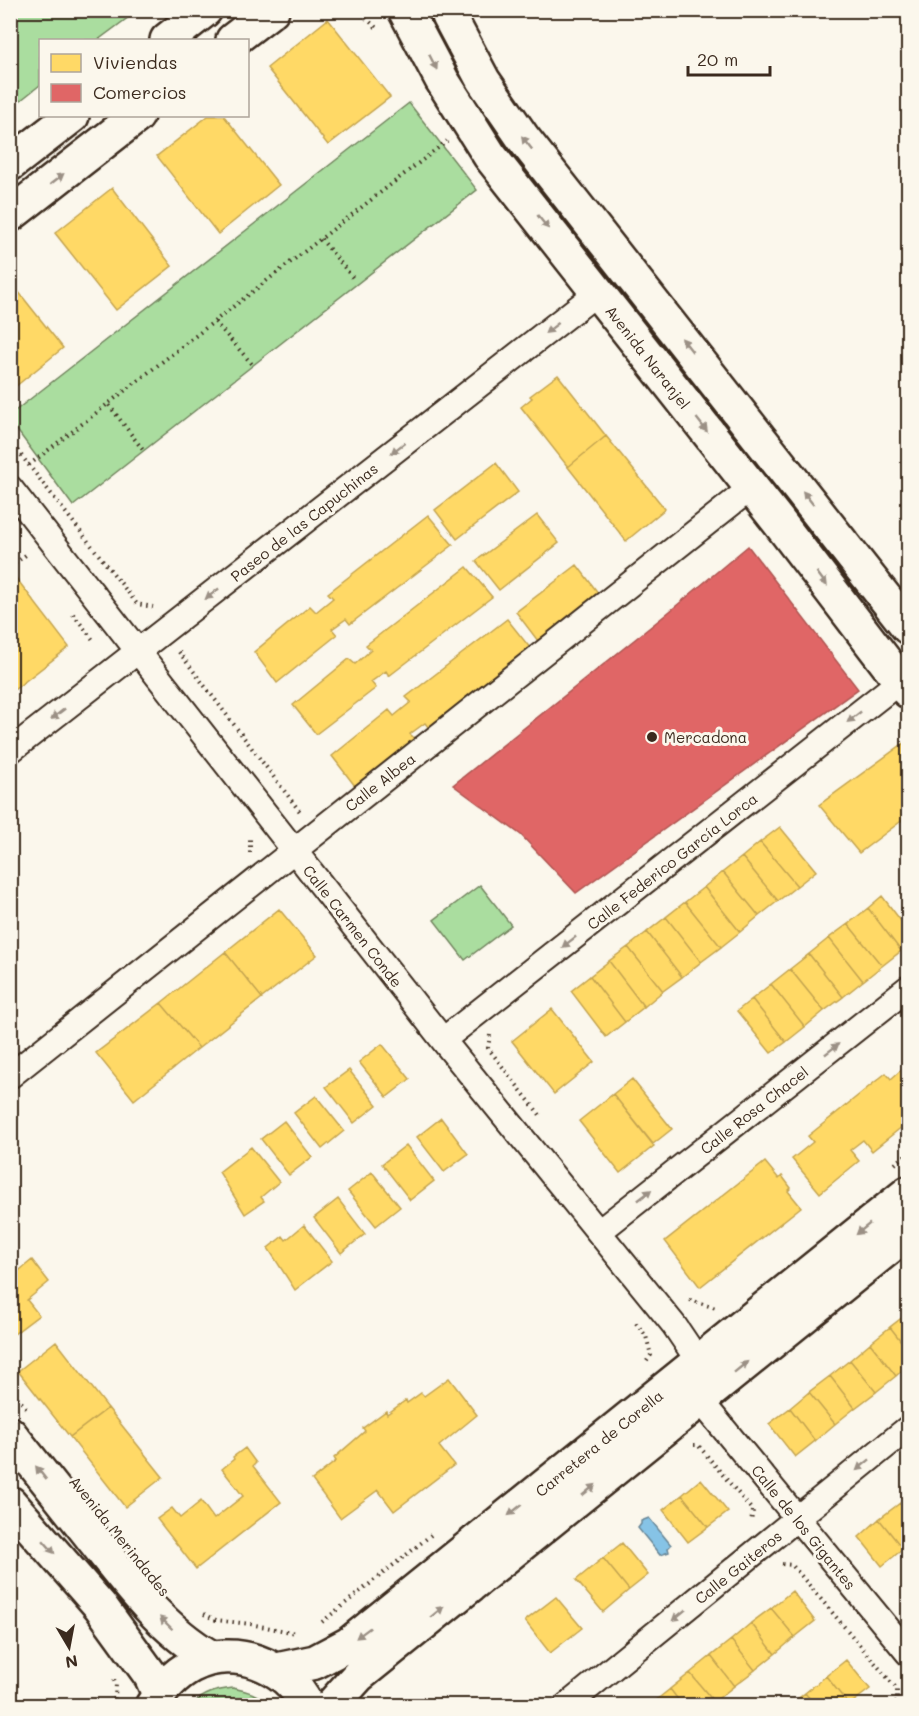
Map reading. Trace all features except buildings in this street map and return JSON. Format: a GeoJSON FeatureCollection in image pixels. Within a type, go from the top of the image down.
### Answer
{"type":"FeatureCollection","features":[{"type":"Feature","properties":{"kind":"main road"},"geometry":{"type":"LineString","coordinates":[[168,39],[205,10]]}},
{"type":"Feature","properties":{"kind":"main road"},"geometry":{"type":"LineString","coordinates":[[234,39],[272,10]]}},
{"type":"Feature","properties":{"kind":"main road","name":"Avenida Naranjel"},"geometry":{"type":"LineString","coordinates":[[405,10],[442,80],[490,156],[904,686]]}},
{"type":"Feature","properties":{"kind":"main road"},"geometry":{"type":"LineString","coordinates":[[448,10],[483,80],[523,138],[909,627]]}},
{"type":"Feature","properties":{"kind":"main road"},"geometry":{"type":"LineString","coordinates":[[10,164],[71,117]]}},
{"type":"Feature","properties":{"kind":"main road"},"geometry":{"type":"LineString","coordinates":[[10,214],[136,117]]}},
{"type":"Feature","properties":{"kind":"main road","name":"Carretera de Corella"},"geometry":{"type":"LineString","coordinates":[[277,1670],[315,1662],[349,1644],[699,1362],[899,1180]]}},
{"type":"Feature","properties":{"kind":"main road","name":"Carretera de Corella"},"geometry":{"type":"LineString","coordinates":[[330,1706],[358,1676],[909,1232]]}},
{"type":"Feature","properties":{"kind":"main road","name":"Avenida Merindades"},"geometry":{"type":"LineString","coordinates":[[20,1419],[130,1586],[195,1649],[212,1658]]}},
{"type":"Feature","properties":{"kind":"main road"},"geometry":{"type":"LineString","coordinates":[[10,1503],[101,1607],[151,1676],[156,1700]]}},
{"type":"Feature","properties":{"kind":"main road"},"geometry":{"type":"LineString","coordinates":[[156,1700],[174,1677],[192,1665],[212,1658],[246,1658],[277,1670],[291,1682],[307,1706]]}},
{"type":"Feature","properties":{"kind":"street","name":"Paseo de las Capuchinas"},"geometry":{"type":"LineString","coordinates":[[10,751],[598,292]]}},
{"type":"Feature","properties":{"kind":"street","name":"Calle Carmen Conde"},"geometry":{"type":"LineString","coordinates":[[10,488],[140,650],[443,1040],[674,1325],[699,1362]]}},
{"type":"Feature","properties":{"kind":"street","name":"Calle Albea"},"geometry":{"type":"LineString","coordinates":[[10,1076],[751,488]]}},
{"type":"Feature","properties":{"kind":"street","name":"Calle Federico García Lorca"},"geometry":{"type":"LineString","coordinates":[[443,1040],[904,686]]}},
{"type":"Feature","properties":{"kind":"street","name":"Calle Rosa Chacel"},"geometry":{"type":"LineString","coordinates":[[600,1232],[909,988]]}},
{"type":"Feature","properties":{"kind":"street","name":"Calle de los Gigantes"},"geometry":{"type":"LineString","coordinates":[[700,1400],[909,1653]]}},
{"type":"Feature","properties":{"kind":"street","name":"Calle Gaiteros"},"geometry":{"type":"LineString","coordinates":[[567,1706],[909,1428]]}},
{"type":"Feature","properties":{"kind":"path"},"geometry":{"type":"LineString","coordinates":[[29,465],[450,139]]}},
{"type":"Feature","properties":{"kind":"path"},"geometry":{"type":"LineString","coordinates":[[321,239],[353,278]]}},
{"type":"Feature","properties":{"kind":"path"},"geometry":{"type":"LineString","coordinates":[[215,322],[252,364]]}},
{"type":"Feature","properties":{"kind":"path"},"geometry":{"type":"LineString","coordinates":[[108,405],[143,450]]}},
{"type":"Feature","properties":{"kind":"path"},"geometry":{"type":"LineString","coordinates":[[10,441],[137,604],[154,608],[159,603]]}},
{"type":"Feature","properties":{"kind":"path"},"geometry":{"type":"LineString","coordinates":[[21,547],[34,563]]}},
{"type":"Feature","properties":{"kind":"path"},"geometry":{"type":"LineString","coordinates":[[10,567],[27,554]]}},
{"type":"Feature","properties":{"kind":"path"},"geometry":{"type":"LineString","coordinates":[[67,607],[94,641]]}},
{"type":"Feature","properties":{"kind":"path"},"geometry":{"type":"LineString","coordinates":[[180,646],[178,654],[302,813]]}},
{"type":"Feature","properties":{"kind":"path"},"geometry":{"type":"LineString","coordinates":[[490,1029],[488,1048],[545,1122]]}},
{"type":"Feature","properties":{"kind":"path"},"geometry":{"type":"LineString","coordinates":[[899,1180],[909,1153]]}},
{"type":"Feature","properties":{"kind":"path"},"geometry":{"type":"LineString","coordinates":[[683,1293],[691,1302],[715,1309],[724,1301]]}},
{"type":"Feature","properties":{"kind":"path"},"geometry":{"type":"LineString","coordinates":[[632,1318],[646,1336],[651,1355],[643,1368]]}},
{"type":"Feature","properties":{"kind":"path"},"geometry":{"type":"LineString","coordinates":[[10,1388],[20,1419]]}},
{"type":"Feature","properties":{"kind":"path"},"geometry":{"type":"LineString","coordinates":[[10,1398],[20,1419]]}},
{"type":"Feature","properties":{"kind":"path"},"geometry":{"type":"LineString","coordinates":[[688,1447],[698,1445],[753,1510],[750,1527]]}},
{"type":"Feature","properties":{"kind":"path"},"geometry":{"type":"LineString","coordinates":[[316,1626],[433,1534]]}},
{"type":"Feature","properties":{"kind":"path"},"geometry":{"type":"LineString","coordinates":[[780,1564],[792,1565],[897,1689],[897,1702],[892,1706]]}},
{"type":"Feature","properties":{"kind":"path"},"geometry":{"type":"LineString","coordinates":[[200,1612],[216,1620],[296,1633],[306,1630]]}},
{"type":"Feature","properties":{"kind":"green space"},"geometry":{"type":"Polygon","coordinates":[[[11,10],[137,11],[99,39],[39,39],[39,86],[11,108],[11,10]]]}},
{"type":"Feature","properties":{"kind":"green space"},"geometry":{"type":"Polygon","coordinates":[[[409,103],[477,190],[73,506],[11,422],[11,414],[409,103]]]}},
{"type":"Feature","properties":{"kind":"green space"},"geometry":{"type":"Polygon","coordinates":[[[480,885],[511,925],[465,960],[434,920],[480,885]]]}},
{"type":"Feature","properties":{"kind":"green space"},"geometry":{"type":"Polygon","coordinates":[[[233,1688],[257,1696],[268,1705],[192,1705],[211,1693],[233,1688]]]}},
{"type":"Feature","properties":{"kind":"water"},"geometry":{"type":"Polygon","coordinates":[[[649,1518],[671,1545],[668,1548],[669,1552],[660,1555],[638,1528],[641,1521],[649,1518]]]}},
{"type":"Feature","properties":{"kind":"place","name":"Mercadona"},"geometry":{"type":"Point","coordinates":[652,737]}}]}
